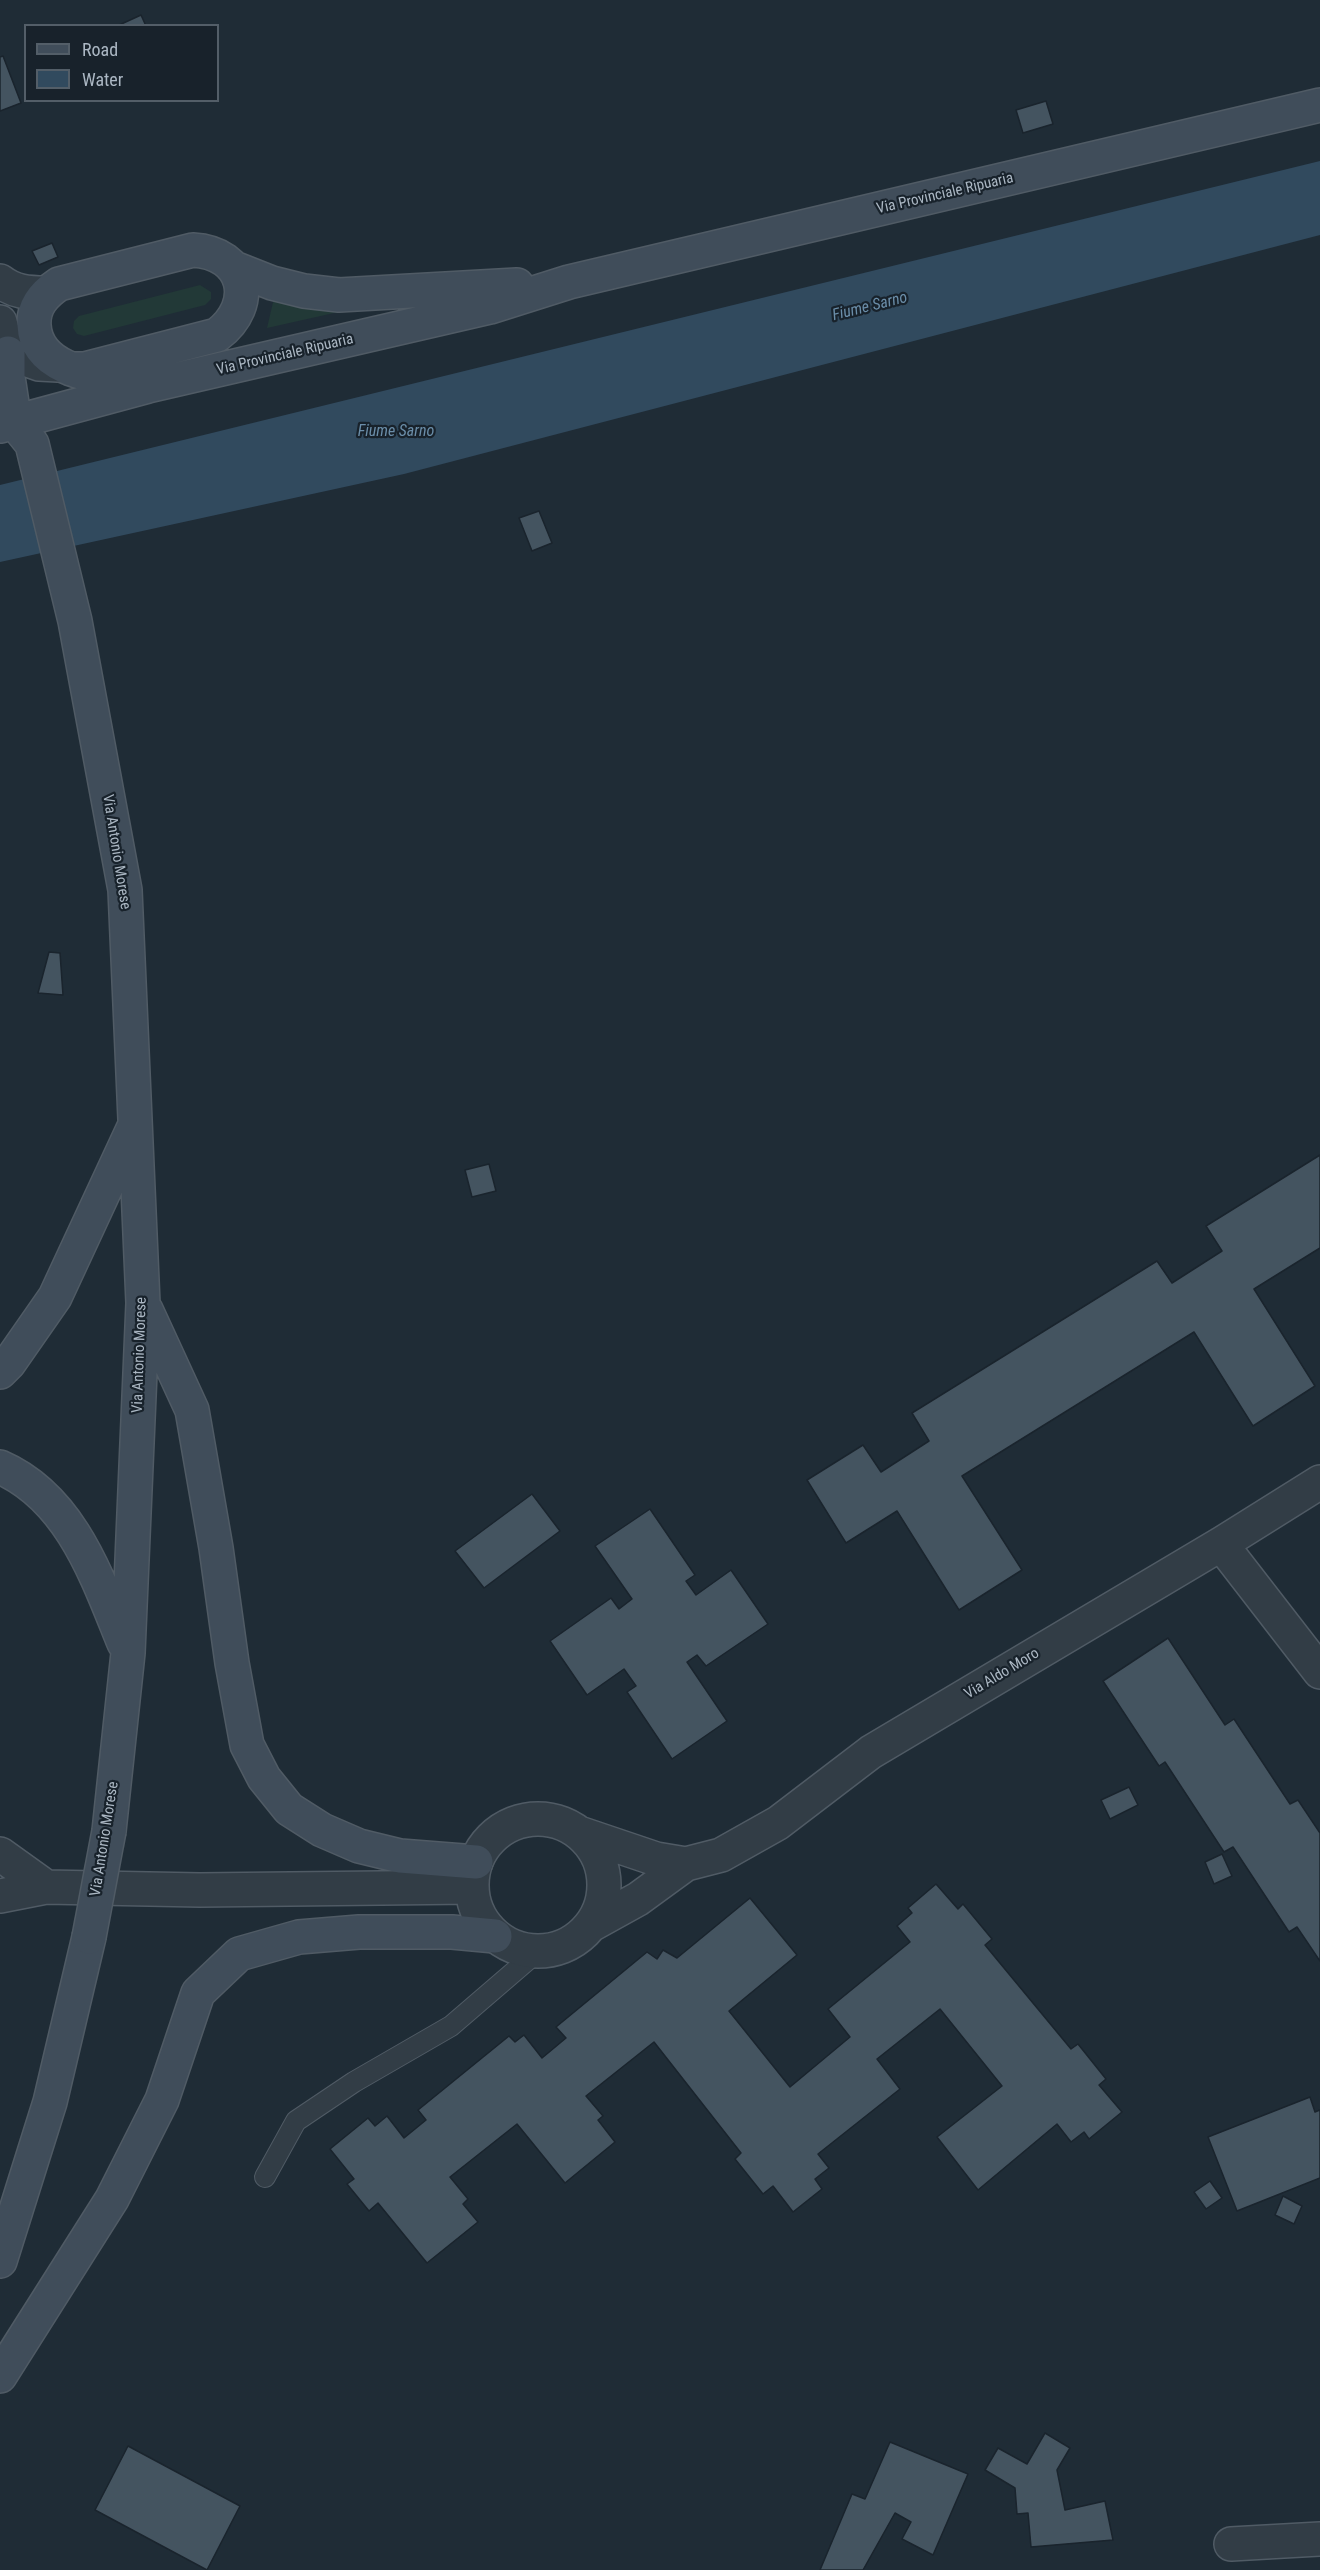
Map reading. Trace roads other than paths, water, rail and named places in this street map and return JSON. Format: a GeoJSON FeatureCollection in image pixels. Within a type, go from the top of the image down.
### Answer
{"type":"FeatureCollection","features":[{"type":"Feature","properties":{"kind":"street","name":"Via Provinciale Ripuaria"},"geometry":{"type":"LineString","coordinates":[[16,431],[54,413],[152,385],[490,307],[569,282],[1320,105]]}},
{"type":"Feature","properties":{"kind":"street","name":"Via Provinciale Ripuaria"},"geometry":{"type":"LineString","coordinates":[[3,349],[59,284],[193,250],[209,251],[223,258],[234,268],[273,283],[304,291],[339,295],[569,282]]}},
{"type":"Feature","properties":{"kind":"street"},"geometry":{"type":"LineString","coordinates":[[0,280],[10,289],[28,293],[40,305],[38,345],[46,357],[64,367],[152,385],[218,335],[234,319],[243,297],[241,282],[234,268]]}},
{"type":"Feature","properties":{"kind":"street"},"geometry":{"type":"LineString","coordinates":[[3,349],[39,364],[85,369],[218,335]]}},
{"type":"Feature","properties":{"kind":"street","name":"Via Antonio Morese"},"geometry":{"type":"LineString","coordinates":[[0,2261],[50,2102],[89,1937],[109,1831],[128,1653],[143,1303],[125,890],[75,621],[16,431],[3,349]]}},
{"type":"Feature","properties":{"kind":"street"},"geometry":{"type":"LineString","coordinates":[[0,1372],[9,1363],[55,1297],[135,1125]]}},
{"type":"Feature","properties":{"kind":"street"},"geometry":{"type":"LineString","coordinates":[[143,1303],[192,1410],[247,1745],[264,1778],[289,1809],[322,1830],[359,1846],[474,1875]]}},
{"type":"Feature","properties":{"kind":"street"},"geometry":{"type":"LineString","coordinates":[[0,1467],[37,1489],[60,1515],[84,1550],[128,1653]]}},
{"type":"Feature","properties":{"kind":"street","name":"Via Aldo Moro"},"geometry":{"type":"LineString","coordinates":[[686,1864],[721,1855],[778,1823],[872,1752],[1221,1544],[1320,1482]]}},
{"type":"Feature","properties":{"kind":"street"},"geometry":{"type":"LineString","coordinates":[[1221,1544],[1320,1672]]}},
{"type":"Feature","properties":{"kind":"street"},"geometry":{"type":"LineString","coordinates":[[579,1833],[593,1848],[602,1866],[604,1887],[601,1907],[591,1925],[576,1940],[558,1949],[537,1952],[507,1944],[495,1936],[481,1920],[474,1902],[474,1875],[486,1844],[501,1830],[520,1822],[540,1819],[560,1823],[579,1833],[656,1859],[686,1864]]}},
{"type":"Feature","properties":{"kind":"street"},"geometry":{"type":"LineString","coordinates":[[0,1854],[46,1887]]}},
{"type":"Feature","properties":{"kind":"street"},"geometry":{"type":"LineString","coordinates":[[591,1925],[638,1899],[686,1864]]}},
{"type":"Feature","properties":{"kind":"street"},"geometry":{"type":"LineString","coordinates":[[0,1896],[46,1887],[200,1890],[474,1875]]}},
{"type":"Feature","properties":{"kind":"street"},"geometry":{"type":"LineString","coordinates":[[0,2376],[112,2199],[162,2100],[198,1993],[239,1954],[299,1937],[359,1932],[452,1932],[495,1936]]}},
{"type":"Feature","properties":{"kind":"street"},"geometry":{"type":"LineString","coordinates":[[1232,2544],[1320,2539]]}},
{"type":"Feature","properties":{"kind":"lane"},"geometry":{"type":"LineString","coordinates":[[265,2177],[296,2121],[354,2082],[452,2026],[537,1952]]}},
{"type":"Feature","properties":{"kind":"water","name":"Fiume Sarno"},"geometry":{"type":"Polygon","coordinates":[[[1320,161],[1320,235],[404,474],[0,562],[0,485],[1320,161]]]}}]}
